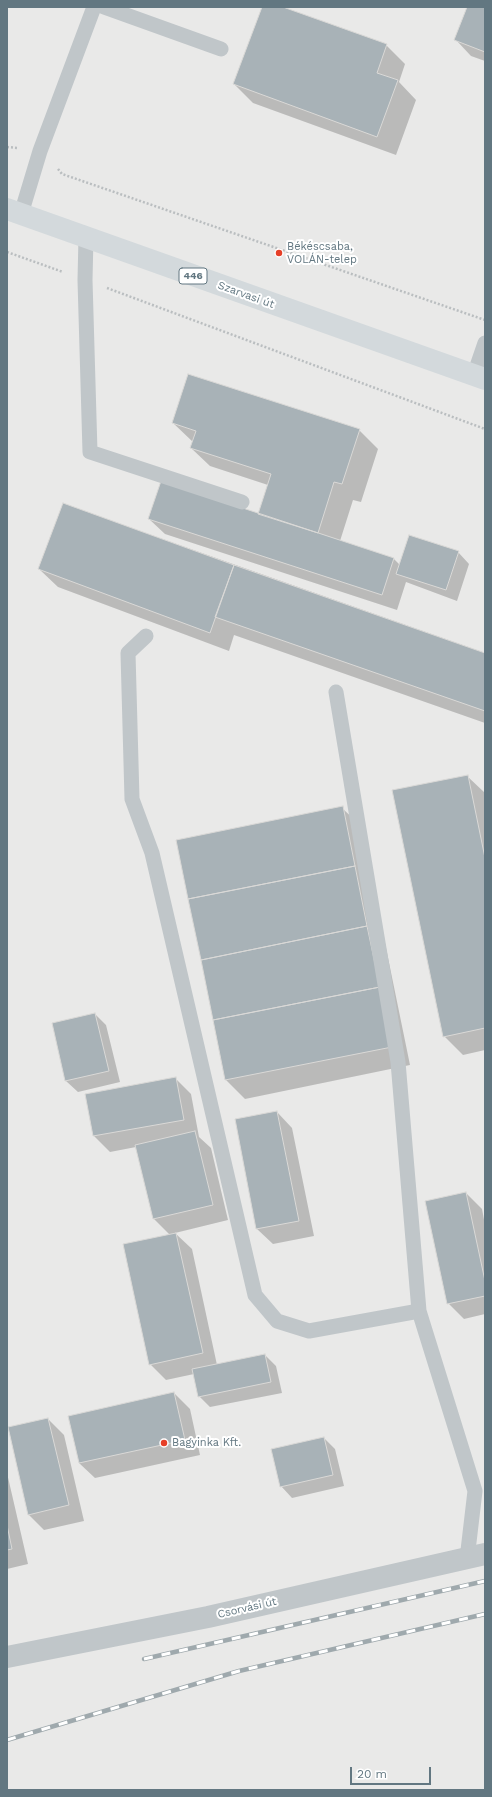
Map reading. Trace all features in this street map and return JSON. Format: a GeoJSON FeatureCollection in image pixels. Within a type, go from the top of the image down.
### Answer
{"type":"FeatureCollection","features":[{"type":"Feature","properties":{"kind":"main road","name":"Szarvasi út"},"geometry":{"type":"LineString","coordinates":[[14,212],[299,315],[479,377]]}},
{"type":"Feature","properties":{"kind":"street","name":"Csorvási út"},"geometry":{"type":"LineString","coordinates":[[7,1657],[208,1617],[476,1556]]}},
{"type":"Feature","properties":{"kind":"lane"},"geometry":{"type":"LineString","coordinates":[[14,212],[40,151],[94,7]]}},
{"type":"Feature","properties":{"kind":"lane"},"geometry":{"type":"LineString","coordinates":[[104,7],[222,49]]}},
{"type":"Feature","properties":{"kind":"lane"},"geometry":{"type":"LineString","coordinates":[[86,237],[85,280],[90,452],[242,502]]}},
{"type":"Feature","properties":{"kind":"lane"},"geometry":{"type":"LineString","coordinates":[[479,377],[485,344]]}},
{"type":"Feature","properties":{"kind":"lane"},"geometry":{"type":"LineString","coordinates":[[146,636],[128,653],[132,799],[152,852],[255,1295],[278,1321],[309,1331],[419,1311]]}},
{"type":"Feature","properties":{"kind":"lane"},"geometry":{"type":"LineString","coordinates":[[336,692],[398,1062],[419,1311],[475,1491],[476,1556]]}},
{"type":"Feature","properties":{"kind":"path"},"geometry":{"type":"LineString","coordinates":[[7,147],[40,151],[62,174],[485,320]]}},
{"type":"Feature","properties":{"kind":"path"},"geometry":{"type":"LineString","coordinates":[[7,252],[485,429]]}},
{"type":"Feature","properties":{"kind":"shaded area"},"geometry":{"type":"Polygon","coordinates":[[[7,7],[485,7],[485,1790],[7,1790],[7,7]]]}},
{"type":"Feature","properties":{"kind":"building"},"geometry":{"type":"Polygon","coordinates":[[[262,7],[283,7],[387,44],[377,73],[398,80],[377,137],[233,84],[262,7]]]}},
{"type":"Feature","properties":{"kind":"building"},"geometry":{"type":"Polygon","coordinates":[[[467,7],[485,7],[485,52],[454,40],[467,7]]]}},
{"type":"Feature","properties":{"kind":"building"},"geometry":{"type":"Polygon","coordinates":[[[188,374],[360,429],[342,484],[334,482],[318,533],[258,514],[271,474],[190,448],[196,431],[172,423],[188,374]]]}},
{"type":"Feature","properties":{"kind":"building"},"geometry":{"type":"Polygon","coordinates":[[[161,481],[394,558],[382,595],[148,519],[161,481]]]}},
{"type":"Feature","properties":{"kind":"building"},"geometry":{"type":"Polygon","coordinates":[[[63,503],[234,565],[210,633],[38,569],[63,503]]]}},
{"type":"Feature","properties":{"kind":"building"},"geometry":{"type":"Polygon","coordinates":[[[409,535],[459,551],[446,590],[396,574],[409,535]]]}},
{"type":"Feature","properties":{"kind":"building"},"geometry":{"type":"Polygon","coordinates":[[[234,565],[485,653],[485,711],[215,617],[234,565]]]}},
{"type":"Feature","properties":{"kind":"building"},"geometry":{"type":"Polygon","coordinates":[[[468,775],[485,858],[485,1028],[443,1037],[392,790],[468,775]]]}},
{"type":"Feature","properties":{"kind":"building"},"geometry":{"type":"Polygon","coordinates":[[[343,806],[355,866],[188,899],[176,840],[343,806]]]}},
{"type":"Feature","properties":{"kind":"building"},"geometry":{"type":"Polygon","coordinates":[[[355,866],[367,926],[201,960],[188,899],[355,866]]]}},
{"type":"Feature","properties":{"kind":"building"},"geometry":{"type":"Polygon","coordinates":[[[367,926],[380,987],[213,1020],[201,960],[367,926]]]}},
{"type":"Feature","properties":{"kind":"building"},"geometry":{"type":"Polygon","coordinates":[[[380,987],[392,1047],[225,1080],[213,1020],[380,987]]]}},
{"type":"Feature","properties":{"kind":"building"},"geometry":{"type":"Polygon","coordinates":[[[95,1013],[109,1071],[65,1081],[52,1023],[95,1013]]]}},
{"type":"Feature","properties":{"kind":"building"},"geometry":{"type":"Polygon","coordinates":[[[176,1077],[184,1120],[93,1136],[85,1094],[176,1077]]]}},
{"type":"Feature","properties":{"kind":"building"},"geometry":{"type":"Polygon","coordinates":[[[277,1111],[299,1221],[256,1229],[235,1119],[277,1111]]]}},
{"type":"Feature","properties":{"kind":"building"},"geometry":{"type":"Polygon","coordinates":[[[195,1131],[213,1205],[153,1219],[135,1145],[195,1131]]]}},
{"type":"Feature","properties":{"kind":"building"},"geometry":{"type":"Polygon","coordinates":[[[466,1192],[485,1281],[485,1296],[447,1304],[425,1201],[466,1192]]]}},
{"type":"Feature","properties":{"kind":"building"},"geometry":{"type":"Polygon","coordinates":[[[176,1233],[203,1353],[149,1365],[123,1244],[176,1233]]]}},
{"type":"Feature","properties":{"kind":"building"},"geometry":{"type":"Polygon","coordinates":[[[265,1354],[271,1382],[198,1397],[192,1369],[265,1354]]]}},
{"type":"Feature","properties":{"kind":"building"},"geometry":{"type":"Polygon","coordinates":[[[174,1392],[185,1440],[79,1463],[68,1416],[174,1392]]]}},
{"type":"Feature","properties":{"kind":"building"},"geometry":{"type":"Polygon","coordinates":[[[48,1418],[69,1505],[28,1515],[8,1427],[48,1418]]]}},
{"type":"Feature","properties":{"kind":"building"},"geometry":{"type":"Polygon","coordinates":[[[324,1437],[333,1475],[280,1487],[271,1449],[324,1437]]]}},
{"type":"Feature","properties":{"kind":"building"},"geometry":{"type":"Polygon","coordinates":[[[7,1525],[12,1549],[7,1550],[7,1525]]]}},
{"type":"Feature","properties":{"kind":"railway"},"geometry":{"type":"LineString","coordinates":[[144,1659],[485,1581]]}},
{"type":"Feature","properties":{"kind":"railway"},"geometry":{"type":"LineString","coordinates":[[7,1740],[239,1671],[485,1614]]}},
{"type":"Feature","properties":{"kind":"place","name":"Békéscsaba, VOLÁN-telep"},"geometry":{"type":"Point","coordinates":[279,253]}},
{"type":"Feature","properties":{"kind":"place","name":"Bagyinka Kft."},"geometry":{"type":"Point","coordinates":[164,1443]}}]}
